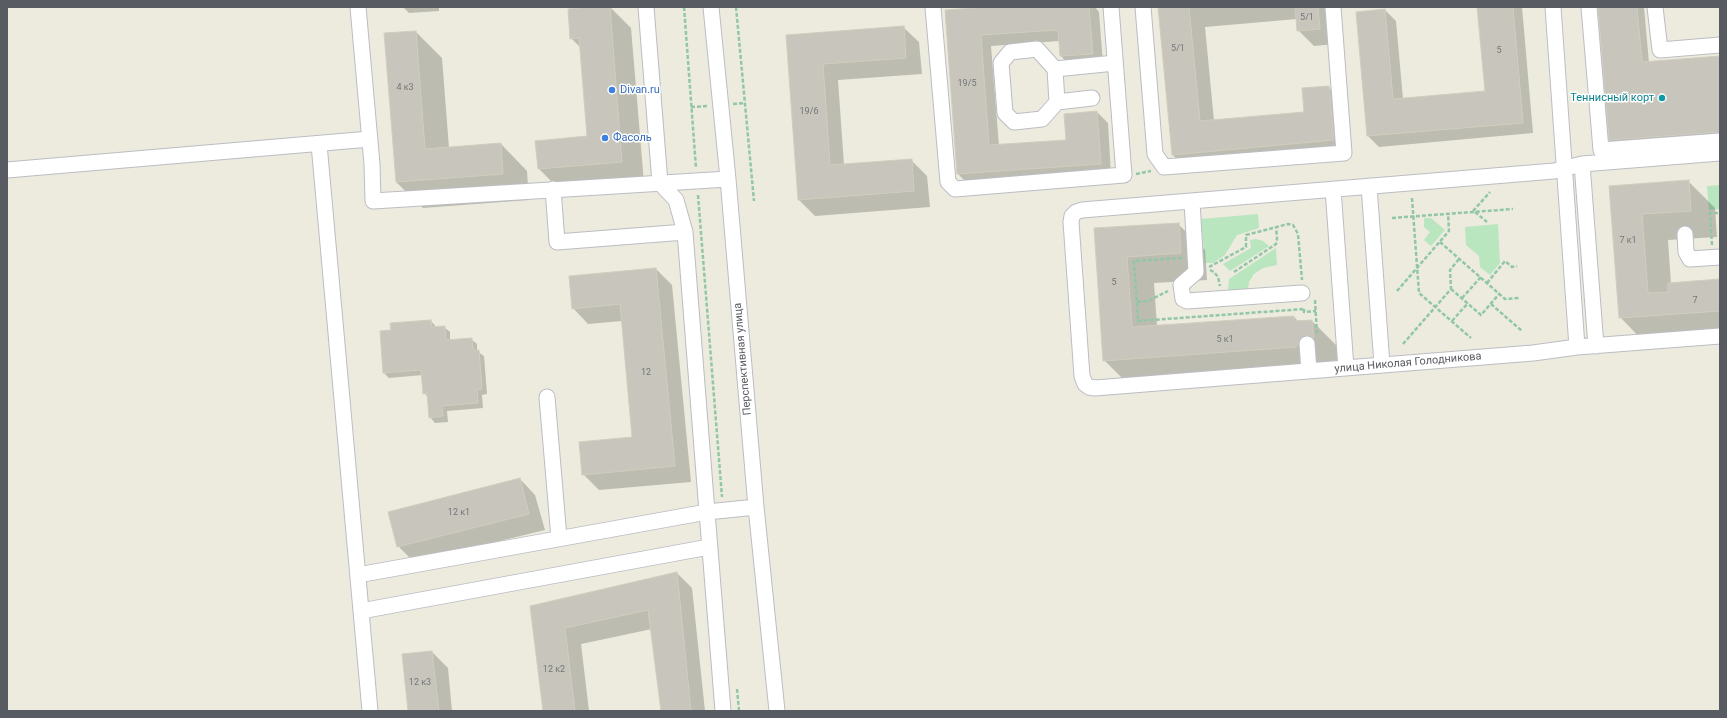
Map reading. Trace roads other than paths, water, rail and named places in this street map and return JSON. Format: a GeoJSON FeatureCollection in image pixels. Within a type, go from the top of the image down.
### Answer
{"type":"FeatureCollection","features":[{"type":"Feature","properties":{"kind":"street"},"geometry":{"type":"LineString","coordinates":[[358,7],[370,139],[373,201],[728,179]]}},
{"type":"Feature","properties":{"kind":"street"},"geometry":{"type":"LineString","coordinates":[[646,7],[660,183],[676,200],[685,232],[706,512],[723,711]]}},
{"type":"Feature","properties":{"kind":"street","name":"Перспективная улица"},"geometry":{"type":"LineString","coordinates":[[711,7],[728,179],[756,506],[777,711]]}},
{"type":"Feature","properties":{"kind":"street"},"geometry":{"type":"LineString","coordinates":[[933,7],[948,182],[955,189],[1124,175],[1111,7]]}},
{"type":"Feature","properties":{"kind":"street"},"geometry":{"type":"LineString","coordinates":[[1142,7],[1155,154],[1164,167],[1344,153],[1333,7]]}},
{"type":"Feature","properties":{"kind":"street"},"geometry":{"type":"LineString","coordinates":[[1553,7],[1578,347]]}},
{"type":"Feature","properties":{"kind":"street"},"geometry":{"type":"LineString","coordinates":[[1589,7],[1601,150],[1720,141]]}},
{"type":"Feature","properties":{"kind":"street"},"geometry":{"type":"LineString","coordinates":[[1655,7],[1660,50],[1720,45]]}},
{"type":"Feature","properties":{"kind":"street"},"geometry":{"type":"LineString","coordinates":[[1058,102],[1054,69],[1037,49],[1010,52],[1001,63],[1005,113],[1014,122],[1042,119],[1058,102],[1092,98]]}},
{"type":"Feature","properties":{"kind":"street"},"geometry":{"type":"LineString","coordinates":[[1054,69],[1115,63]]}},
{"type":"Feature","properties":{"kind":"street"},"geometry":{"type":"LineString","coordinates":[[7,170],[370,139]]}},
{"type":"Feature","properties":{"kind":"street"},"geometry":{"type":"LineString","coordinates":[[319,144],[370,711]]}},
{"type":"Feature","properties":{"kind":"street"},"geometry":{"type":"LineString","coordinates":[[1302,293],[1185,301],[1181,295],[1181,285],[1183,282],[1195,275],[1196,272],[1192,201],[1548,171],[1582,164],[1720,153]]}},
{"type":"Feature","properties":{"kind":"street"},"geometry":{"type":"LineString","coordinates":[[1582,164],[1596,346]]}},
{"type":"Feature","properties":{"kind":"street"},"geometry":{"type":"LineString","coordinates":[[1369,186],[1382,365]]}},
{"type":"Feature","properties":{"kind":"street"},"geometry":{"type":"LineString","coordinates":[[553,189],[557,242],[685,232]]}},
{"type":"Feature","properties":{"kind":"street"},"geometry":{"type":"LineString","coordinates":[[1333,189],[1346,368]]}},
{"type":"Feature","properties":{"kind":"street","name":"улица Николая Голодникова"},"geometry":{"type":"LineString","coordinates":[[1192,201],[1082,210],[1076,212],[1072,216],[1071,222],[1082,376],[1085,384],[1089,387],[1095,388],[1533,353],[1578,347],[1720,336]]}},
{"type":"Feature","properties":{"kind":"street"},"geometry":{"type":"LineString","coordinates":[[1685,234],[1686,252],[1690,259],[1717,257]]}},
{"type":"Feature","properties":{"kind":"street"},"geometry":{"type":"LineString","coordinates":[[1309,371],[1312,340]]}},
{"type":"Feature","properties":{"kind":"street"},"geometry":{"type":"LineString","coordinates":[[547,397],[559,538]]}},
{"type":"Feature","properties":{"kind":"street"},"geometry":{"type":"LineString","coordinates":[[358,576],[706,512],[756,506]]}},
{"type":"Feature","properties":{"kind":"street"},"geometry":{"type":"LineString","coordinates":[[361,611],[709,547]]}},
{"type":"Feature","properties":{"kind":"place","name":"Divan.ru"},"geometry":{"type":"Point","coordinates":[612,90]}},
{"type":"Feature","properties":{"kind":"place","name":"Теннисный корт"},"geometry":{"type":"Point","coordinates":[1662,98]}},
{"type":"Feature","properties":{"kind":"place","name":"Фасоль"},"geometry":{"type":"Point","coordinates":[605,138]}}]}
